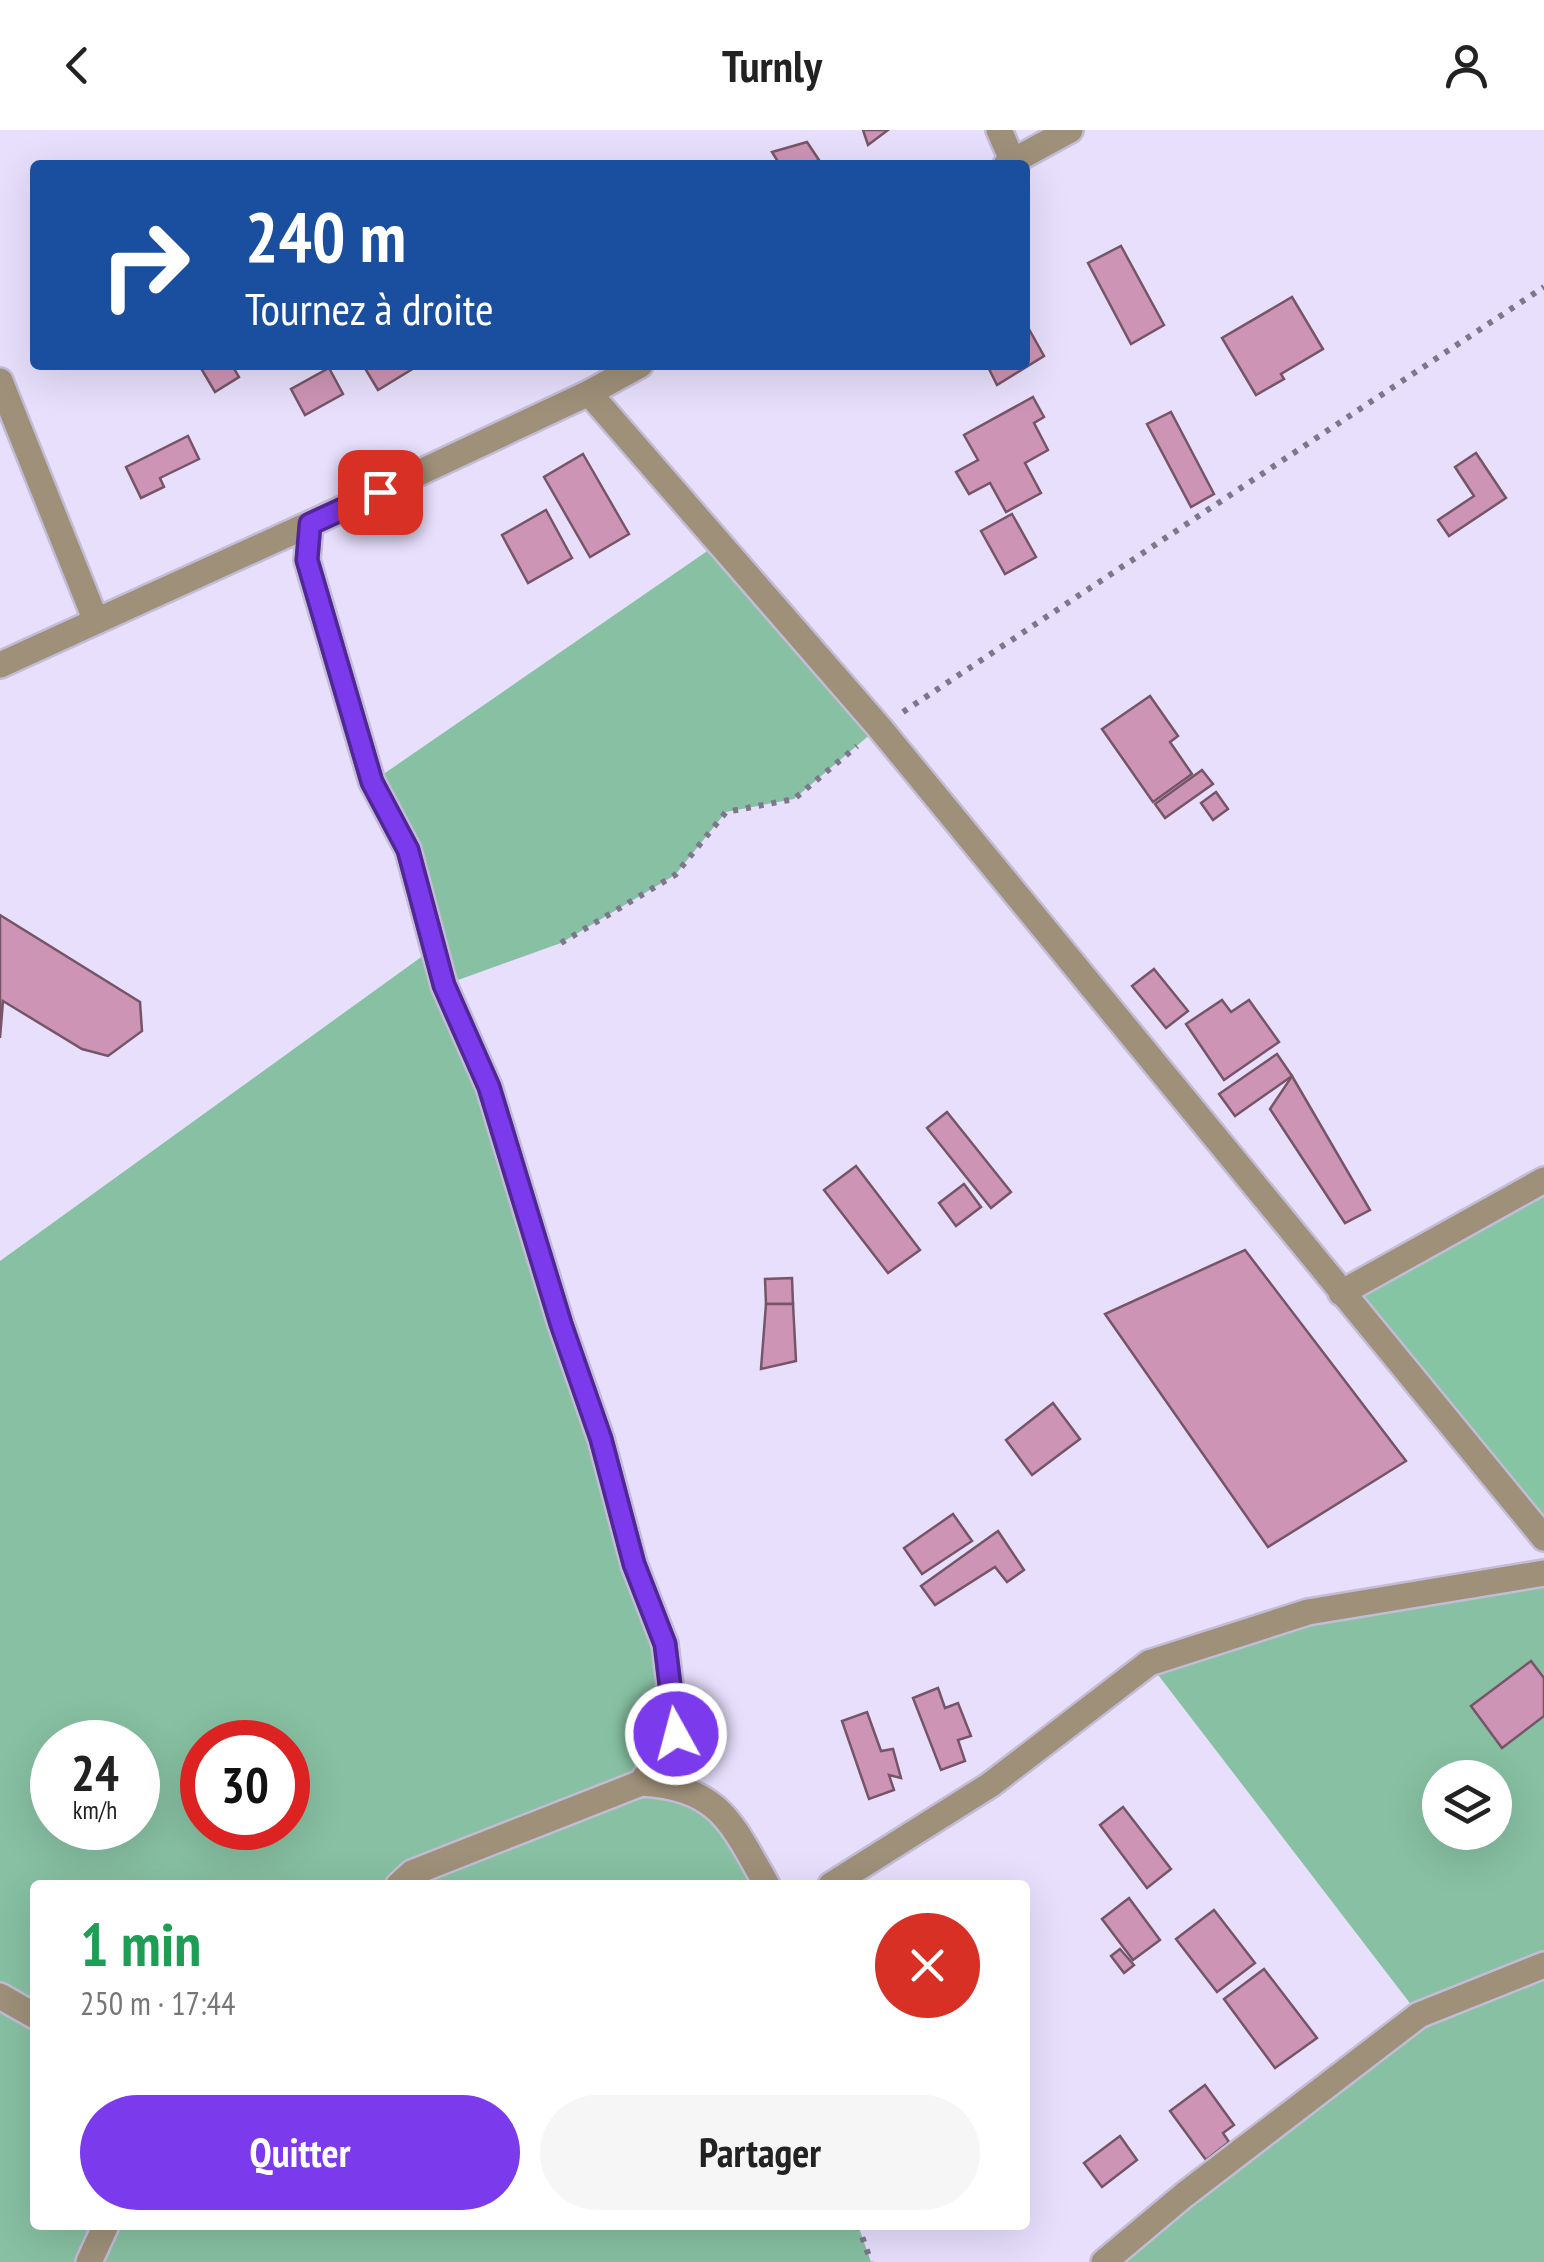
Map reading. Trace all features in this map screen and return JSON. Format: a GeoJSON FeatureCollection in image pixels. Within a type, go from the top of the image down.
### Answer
{"type":"FeatureCollection","features":[{"type":"Feature","properties":{"kind":"street"},"geometry":{"type":"LineString","coordinates":[[999,130],[1008,160]]}},
{"type":"Feature","properties":{"kind":"street"},"geometry":{"type":"LineString","coordinates":[[1015,160],[1070,130]]}},
{"type":"Feature","properties":{"kind":"street"},"geometry":{"type":"LineString","coordinates":[[0,665],[310,524],[631,370]]}},
{"type":"Feature","properties":{"kind":"street"},"geometry":{"type":"LineString","coordinates":[[0,381],[96,621]]}},
{"type":"Feature","properties":{"kind":"street"},"geometry":{"type":"LineString","coordinates":[[589,393],[880,728],[1544,1538]]}},
{"type":"Feature","properties":{"kind":"street"},"geometry":{"type":"LineString","coordinates":[[310,524],[307,560],[372,782],[408,850],[444,985],[489,1087],[561,1324],[601,1439],[634,1564],[665,1644],[676,1734],[641,1784]]}},
{"type":"Feature","properties":{"kind":"street"},"geometry":{"type":"LineString","coordinates":[[1341,1293],[1544,1180]]}},
{"type":"Feature","properties":{"kind":"street"},"geometry":{"type":"LineString","coordinates":[[839,1880],[990,1786],[1149,1664],[1308,1612],[1544,1573]]}},
{"type":"Feature","properties":{"kind":"street"},"geometry":{"type":"LineString","coordinates":[[404,1880],[412,1873],[641,1784],[677,1786],[716,1806],[738,1834],[764,1880]]}},
{"type":"Feature","properties":{"kind":"street"},"geometry":{"type":"LineString","coordinates":[[1104,2262],[1184,2195],[1420,2015],[1544,1965]]}},
{"type":"Feature","properties":{"kind":"street"},"geometry":{"type":"LineString","coordinates":[[0,1996],[30,2013]]}},
{"type":"Feature","properties":{"kind":"street"},"geometry":{"type":"LineString","coordinates":[[88,2262],[104,2230]]}},
{"type":"Feature","properties":{"kind":"path"},"geometry":{"type":"LineString","coordinates":[[561,942],[675,875],[726,812],[794,799],[880,728],[1544,286]]}},
{"type":"Feature","properties":{"kind":"path"},"geometry":{"type":"LineString","coordinates":[[860,2230],[871,2262]]}},
{"type":"Feature","properties":{"kind":"green space"},"geometry":{"type":"Polygon","coordinates":[[[719,543],[879,727],[794,799],[726,812],[675,875],[561,943],[447,984],[634,1564],[676,1734],[642,1783],[716,1806],[764,1880],[30,1880],[30,2230],[860,2230],[871,2262],[0,2262],[0,1261],[431,950],[372,782],[719,543]]]}},
{"type":"Feature","properties":{"kind":"green space"},"geometry":{"type":"Polygon","coordinates":[[[1544,1180],[1544,1541],[1341,1293],[1544,1180]]]}},
{"type":"Feature","properties":{"kind":"green space"},"geometry":{"type":"Polygon","coordinates":[[[1544,1573],[1544,2262],[1099,2262],[1419,2015],[1149,1663],[1308,1612],[1544,1573]]]}},
{"type":"Feature","properties":{"kind":"building"},"geometry":{"type":"Polygon","coordinates":[[[863,130],[888,130],[868,145],[863,130]]]}},
{"type":"Feature","properties":{"kind":"building"},"geometry":{"type":"Polygon","coordinates":[[[807,142],[819,160],[777,160],[772,152],[807,142]]]}},
{"type":"Feature","properties":{"kind":"building"},"geometry":{"type":"Polygon","coordinates":[[[1121,246],[1164,325],[1131,344],[1088,263],[1121,246]]]}},
{"type":"Feature","properties":{"kind":"building"},"geometry":{"type":"Polygon","coordinates":[[[1292,297],[1323,349],[1281,374],[1284,379],[1256,395],[1222,338],[1292,297]]]}},
{"type":"Feature","properties":{"kind":"building"},"geometry":{"type":"Polygon","coordinates":[[[1030,331],[1044,356],[1030,365],[1030,331]]]}},
{"type":"Feature","properties":{"kind":"building"},"geometry":{"type":"Polygon","coordinates":[[[202,370],[235,370],[239,377],[215,392],[202,370]]]}},
{"type":"Feature","properties":{"kind":"building"},"geometry":{"type":"Polygon","coordinates":[[[330,370],[343,394],[305,415],[291,389],[330,370]]]}},
{"type":"Feature","properties":{"kind":"building"},"geometry":{"type":"Polygon","coordinates":[[[366,370],[411,370],[378,390],[366,370]]]}},
{"type":"Feature","properties":{"kind":"building"},"geometry":{"type":"Polygon","coordinates":[[[990,370],[1021,370],[997,385],[990,370]]]}},
{"type":"Feature","properties":{"kind":"building"},"geometry":{"type":"Polygon","coordinates":[[[1033,397],[1044,417],[1034,423],[1048,450],[1025,463],[1041,493],[1006,512],[990,483],[969,494],[956,472],[978,460],[964,435],[1033,397]]]}},
{"type":"Feature","properties":{"kind":"building"},"geometry":{"type":"Polygon","coordinates":[[[1171,412],[1214,494],[1191,507],[1147,424],[1171,412]]]}},
{"type":"Feature","properties":{"kind":"building"},"geometry":{"type":"Polygon","coordinates":[[[188,436],[199,459],[160,478],[164,487],[141,498],[126,467],[188,436]]]}},
{"type":"Feature","properties":{"kind":"building"},"geometry":{"type":"Polygon","coordinates":[[[1476,453],[1506,498],[1449,536],[1438,520],[1474,496],[1455,467],[1476,453]]]}},
{"type":"Feature","properties":{"kind":"building"},"geometry":{"type":"Polygon","coordinates":[[[583,454],[629,534],[590,557],[544,477],[583,454]]]}},
{"type":"Feature","properties":{"kind":"building"},"geometry":{"type":"Polygon","coordinates":[[[546,510],[572,558],[528,583],[502,535],[546,510]]]}},
{"type":"Feature","properties":{"kind":"building"},"geometry":{"type":"Polygon","coordinates":[[[1012,514],[1036,557],[1005,574],[981,531],[1012,514]]]}},
{"type":"Feature","properties":{"kind":"building"},"geometry":{"type":"Polygon","coordinates":[[[1150,696],[1178,736],[1170,742],[1192,774],[1153,802],[1102,729],[1150,696]]]}},
{"type":"Feature","properties":{"kind":"building"},"geometry":{"type":"Polygon","coordinates":[[[1202,770],[1213,784],[1165,818],[1155,804],[1202,770]]]}},
{"type":"Feature","properties":{"kind":"building"},"geometry":{"type":"Polygon","coordinates":[[[1216,792],[1228,809],[1213,820],[1201,803],[1216,792]]]}},
{"type":"Feature","properties":{"kind":"building"},"geometry":{"type":"Polygon","coordinates":[[[0,915],[140,1002],[142,1031],[108,1056],[82,1049],[3,1001],[0,1038],[0,915]]]}},
{"type":"Feature","properties":{"kind":"building"},"geometry":{"type":"Polygon","coordinates":[[[1154,969],[1188,1011],[1166,1028],[1132,986],[1154,969]]]}},
{"type":"Feature","properties":{"kind":"building"},"geometry":{"type":"Polygon","coordinates":[[[1222,1000],[1231,1012],[1249,1000],[1279,1042],[1224,1080],[1186,1024],[1222,1000]]]}},
{"type":"Feature","properties":{"kind":"building"},"geometry":{"type":"Polygon","coordinates":[[[1277,1054],[1292,1076],[1235,1116],[1219,1094],[1277,1054]]]}},
{"type":"Feature","properties":{"kind":"building"},"geometry":{"type":"Polygon","coordinates":[[[1292,1076],[1370,1210],[1345,1223],[1270,1109],[1292,1076]]]}},
{"type":"Feature","properties":{"kind":"building"},"geometry":{"type":"Polygon","coordinates":[[[947,1112],[1011,1192],[991,1208],[927,1128],[947,1112]]]}},
{"type":"Feature","properties":{"kind":"building"},"geometry":{"type":"Polygon","coordinates":[[[856,1166],[920,1250],[888,1273],[824,1190],[856,1166]]]}},
{"type":"Feature","properties":{"kind":"building"},"geometry":{"type":"Polygon","coordinates":[[[964,1184],[981,1207],[956,1226],[939,1203],[964,1184]]]}},
{"type":"Feature","properties":{"kind":"building"},"geometry":{"type":"Polygon","coordinates":[[[1245,1250],[1406,1461],[1268,1547],[1105,1314],[1245,1250]]]}},
{"type":"Feature","properties":{"kind":"building"},"geometry":{"type":"Polygon","coordinates":[[[792,1278],[793,1304],[766,1304],[765,1279],[792,1278]]]}},
{"type":"Feature","properties":{"kind":"building"},"geometry":{"type":"Polygon","coordinates":[[[766,1304],[793,1304],[796,1361],[761,1369],[766,1304]]]}},
{"type":"Feature","properties":{"kind":"building"},"geometry":{"type":"Polygon","coordinates":[[[1053,1403],[1080,1439],[1032,1475],[1006,1440],[1053,1403]]]}},
{"type":"Feature","properties":{"kind":"building"},"geometry":{"type":"Polygon","coordinates":[[[953,1514],[972,1541],[922,1574],[904,1548],[953,1514]]]}},
{"type":"Feature","properties":{"kind":"building"},"geometry":{"type":"Polygon","coordinates":[[[998,1531],[1024,1570],[1007,1582],[995,1567],[935,1605],[921,1586],[998,1531]]]}},
{"type":"Feature","properties":{"kind":"building"},"geometry":{"type":"Polygon","coordinates":[[[1531,1661],[1544,1678],[1544,1716],[1502,1748],[1471,1706],[1531,1661]]]}},
{"type":"Feature","properties":{"kind":"building"},"geometry":{"type":"Polygon","coordinates":[[[938,1688],[945,1708],[958,1703],[971,1736],[958,1740],[965,1761],[941,1770],[913,1698],[938,1688]]]}},
{"type":"Feature","properties":{"kind":"building"},"geometry":{"type":"Polygon","coordinates":[[[867,1712],[881,1751],[893,1749],[901,1778],[889,1775],[894,1790],[869,1799],[842,1721],[867,1712]]]}},
{"type":"Feature","properties":{"kind":"building"},"geometry":{"type":"Polygon","coordinates":[[[1123,1807],[1171,1869],[1147,1888],[1100,1825],[1123,1807]]]}},
{"type":"Feature","properties":{"kind":"building"},"geometry":{"type":"Polygon","coordinates":[[[1129,1898],[1160,1940],[1133,1960],[1102,1919],[1129,1898]]]}},
{"type":"Feature","properties":{"kind":"building"},"geometry":{"type":"Polygon","coordinates":[[[1214,1910],[1255,1963],[1217,1992],[1176,1939],[1214,1910]]]}},
{"type":"Feature","properties":{"kind":"building"},"geometry":{"type":"Polygon","coordinates":[[[1120,1949],[1134,1965],[1124,1973],[1111,1956],[1120,1949]]]}},
{"type":"Feature","properties":{"kind":"building"},"geometry":{"type":"Polygon","coordinates":[[[1264,1969],[1317,2038],[1275,2068],[1224,1999],[1264,1969]]]}},
{"type":"Feature","properties":{"kind":"building"},"geometry":{"type":"Polygon","coordinates":[[[1205,2085],[1234,2125],[1223,2133],[1229,2142],[1206,2160],[1170,2111],[1205,2085]]]}},
{"type":"Feature","properties":{"kind":"building"},"geometry":{"type":"Polygon","coordinates":[[[1120,2136],[1137,2160],[1102,2187],[1084,2163],[1120,2136]]]}},
{"type":"Feature","properties":{"kind":"route"},"geometry":{"type":"LineString","coordinates":[[380,492],[310,524],[307,560],[372,782],[408,850],[444,985],[489,1087],[561,1324],[601,1439],[634,1564],[665,1644],[676,1734]]}}]}
